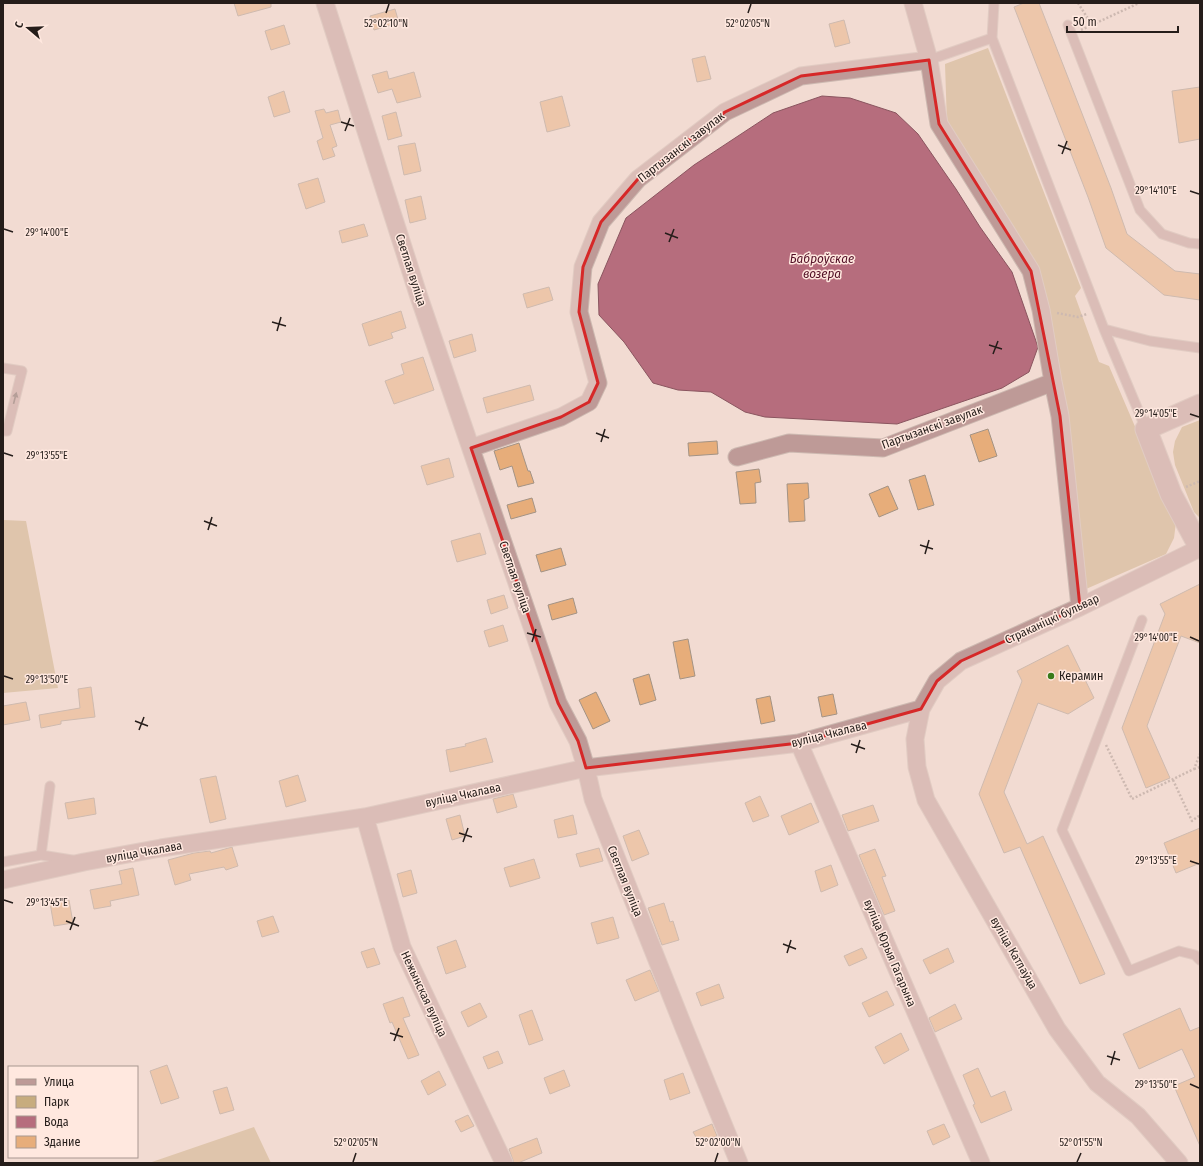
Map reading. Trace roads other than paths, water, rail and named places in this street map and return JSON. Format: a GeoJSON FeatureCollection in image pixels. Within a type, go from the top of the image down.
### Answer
{"type":"FeatureCollection","features":[{"type":"Feature","properties":{"kind":"street","name":"Светлая вуліца"},"geometry":{"type":"LineString","coordinates":[[325,3],[418,294],[558,704],[578,741],[593,799],[739,1163]]}},
{"type":"Feature","properties":{"kind":"street"},"geometry":{"type":"LineString","coordinates":[[913,3],[929,60],[939,124],[1031,271],[1041,310],[1060,416],[1080,607]]}},
{"type":"Feature","properties":{"kind":"street","name":"Партызанскі завулак"},"geometry":{"type":"LineString","coordinates":[[471,448],[561,417],[589,402],[598,383],[579,312],[583,267],[601,222],[638,179],[725,112],[801,76],[929,60]]}},
{"type":"Feature","properties":{"kind":"street","name":"Партызанскі завулак"},"geometry":{"type":"LineString","coordinates":[[736,457],[789,443],[883,448],[1053,382]]}},
{"type":"Feature","properties":{"kind":"street"},"geometry":{"type":"LineString","coordinates":[[1200,405],[1146,429],[1171,494],[1200,548]]}},
{"type":"Feature","properties":{"kind":"street","name":"Страканіцкі бульвар"},"geometry":{"type":"LineString","coordinates":[[921,709],[937,681],[961,661],[1080,607],[1200,548]]}},
{"type":"Feature","properties":{"kind":"street","name":"вуліца Чкалава"},"geometry":{"type":"LineString","coordinates":[[3,880],[84,862],[161,848],[365,817],[586,768],[798,743],[921,709]]}},
{"type":"Feature","properties":{"kind":"street","name":"вуліца Катлаўца"},"geometry":{"type":"LineString","coordinates":[[921,709],[915,739],[917,767],[926,800],[1056,1029],[1097,1083],[1138,1116],[1179,1163]]}},
{"type":"Feature","properties":{"kind":"street","name":"вуліца Юрыя Гагарына"},"geometry":{"type":"LineString","coordinates":[[798,743],[981,1163]]}},
{"type":"Feature","properties":{"kind":"street","name":"Нежынская вуліца"},"geometry":{"type":"LineString","coordinates":[[365,817],[402,947],[504,1163]]}},
{"type":"Feature","properties":{"kind":"lane"},"geometry":{"type":"LineString","coordinates":[[994,3],[992,38],[1097,312],[1146,429]]}},
{"type":"Feature","properties":{"kind":"lane"},"geometry":{"type":"LineString","coordinates":[[1068,25],[1140,210],[1162,234],[1189,243],[1200,244]]}},
{"type":"Feature","properties":{"kind":"lane"},"geometry":{"type":"LineString","coordinates":[[929,60],[992,38]]}},
{"type":"Feature","properties":{"kind":"lane"},"geometry":{"type":"LineString","coordinates":[[1104,329],[1150,341],[1200,348]]}},
{"type":"Feature","properties":{"kind":"lane"},"geometry":{"type":"LineString","coordinates":[[3,368],[22,371],[7,432],[3,431]]}},
{"type":"Feature","properties":{"kind":"lane"},"geometry":{"type":"LineString","coordinates":[[1142,620],[1062,830],[1129,971],[1179,951],[1195,955],[1200,960]]}},
{"type":"Feature","properties":{"kind":"lane"},"geometry":{"type":"LineString","coordinates":[[41,855],[50,786]]}},
{"type":"Feature","properties":{"kind":"lane"},"geometry":{"type":"LineString","coordinates":[[3,862],[41,855],[84,862]]}},
{"type":"Feature","properties":{"kind":"water","name":"Баброўскае возера"},"geometry":{"type":"Polygon","coordinates":[[[822,96],[850,98],[896,113],[918,134],[1012,272],[1038,347],[1029,372],[1002,388],[897,424],[765,417],[745,412],[711,392],[678,390],[653,383],[624,342],[599,315],[598,284],[626,218],[694,165],[773,113],[822,96]]]}},
{"type":"Feature","properties":{"kind":"place","name":"Керамин"},"geometry":{"type":"Point","coordinates":[1051,676]}}]}
